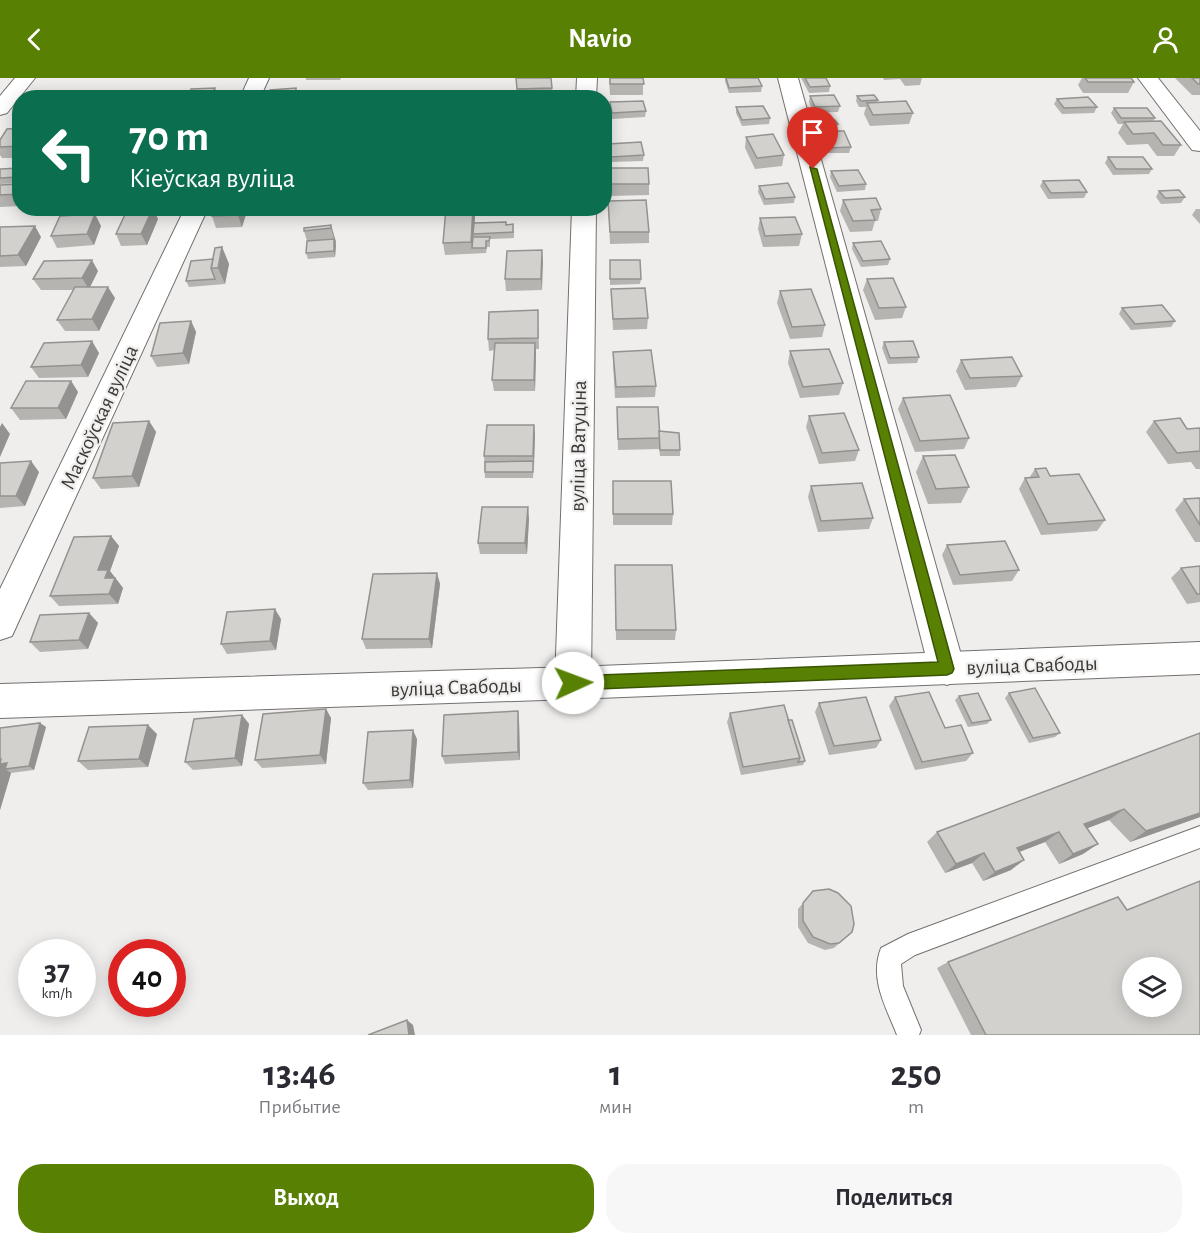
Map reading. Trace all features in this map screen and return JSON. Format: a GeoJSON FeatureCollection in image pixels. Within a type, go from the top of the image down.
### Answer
{"type":"FeatureCollection","features":[{"type":"Feature","properties":{"kind":"street"},"geometry":{"type":"LineString","coordinates":[[788,78],[947,669]]}},
{"type":"Feature","properties":{"kind":"street"},"geometry":{"type":"LineString","coordinates":[[1148,78],[1200,145]]}},
{"type":"Feature","properties":{"kind":"street"},"geometry":{"type":"LineString","coordinates":[[3,119],[12,102]]}},
{"type":"Feature","properties":{"kind":"street","name":"Маскоўская вуліца"},"geometry":{"type":"LineString","coordinates":[[0,625],[193,216]]}},
{"type":"Feature","properties":{"kind":"street","name":"вуліца Ватуціна"},"geometry":{"type":"LineString","coordinates":[[573,683],[584,216]]}},
{"type":"Feature","properties":{"kind":"street","name":"вуліца Свабоды"},"geometry":{"type":"LineString","coordinates":[[0,701],[573,683],[1200,658]]}},
{"type":"Feature","properties":{"kind":"lane"},"geometry":{"type":"LineString","coordinates":[[906,1033],[887,972],[890,957],[908,946],[1200,837]]}},
{"type":"Feature","properties":{"kind":"building"},"geometry":{"type":"Polygon","coordinates":[[[516,78],[551,78],[552,88],[517,89],[516,78]]]}},
{"type":"Feature","properties":{"kind":"building"},"geometry":{"type":"Polygon","coordinates":[[[610,78],[643,78],[644,84],[610,84],[610,78]]]}},
{"type":"Feature","properties":{"kind":"building"},"geometry":{"type":"Polygon","coordinates":[[[726,78],[758,78],[762,86],[729,88],[726,78]]]}},
{"type":"Feature","properties":{"kind":"building"},"geometry":{"type":"Polygon","coordinates":[[[805,78],[826,78],[830,86],[810,87],[805,78]]]}},
{"type":"Feature","properties":{"kind":"building"},"geometry":{"type":"Polygon","coordinates":[[[1085,78],[1131,78],[1134,82],[1088,82],[1085,78]]]}},
{"type":"Feature","properties":{"kind":"building"},"geometry":{"type":"Polygon","coordinates":[[[1192,78],[1200,78],[1200,84],[1198,84],[1192,78]]]}},
{"type":"Feature","properties":{"kind":"building"},"geometry":{"type":"Polygon","coordinates":[[[215,88],[214,90],[191,89],[215,88]]]}},
{"type":"Feature","properties":{"kind":"building"},"geometry":{"type":"Polygon","coordinates":[[[296,88],[296,90],[270,90],[296,88]]]}},
{"type":"Feature","properties":{"kind":"building"},"geometry":{"type":"Polygon","coordinates":[[[834,95],[840,106],[815,107],[810,96],[834,95]]]}},
{"type":"Feature","properties":{"kind":"building"},"geometry":{"type":"Polygon","coordinates":[[[874,95],[878,100],[861,101],[857,96],[874,95]]]}},
{"type":"Feature","properties":{"kind":"building"},"geometry":{"type":"Polygon","coordinates":[[[1088,97],[1097,107],[1064,108],[1057,99],[1088,97]]]}},
{"type":"Feature","properties":{"kind":"building"},"geometry":{"type":"Polygon","coordinates":[[[643,101],[646,111],[612,113],[612,102],[643,101]]]}},
{"type":"Feature","properties":{"kind":"building"},"geometry":{"type":"Polygon","coordinates":[[[906,101],[913,113],[873,115],[867,103],[906,101]]]}},
{"type":"Feature","properties":{"kind":"building"},"geometry":{"type":"Polygon","coordinates":[[[763,106],[770,118],[742,120],[736,107],[763,106]]]}},
{"type":"Feature","properties":{"kind":"building"},"geometry":{"type":"Polygon","coordinates":[[[1114,108],[1147,108],[1155,118],[1121,118],[1114,108]]]}},
{"type":"Feature","properties":{"kind":"building"},"geometry":{"type":"Polygon","coordinates":[[[835,120],[838,124],[820,125],[818,121],[835,120]]]}},
{"type":"Feature","properties":{"kind":"building"},"geometry":{"type":"Polygon","coordinates":[[[1161,121],[1181,145],[1163,145],[1154,133],[1133,134],[1124,122],[1161,121]]]}},
{"type":"Feature","properties":{"kind":"building"},"geometry":{"type":"Polygon","coordinates":[[[7,129],[12,129],[12,146],[0,147],[0,140],[7,129]]]}},
{"type":"Feature","properties":{"kind":"building"},"geometry":{"type":"Polygon","coordinates":[[[822,131],[844,131],[851,147],[828,148],[822,131]]]}},
{"type":"Feature","properties":{"kind":"building"},"geometry":{"type":"Polygon","coordinates":[[[773,134],[784,155],[757,158],[746,137],[773,134]]]}},
{"type":"Feature","properties":{"kind":"building"},"geometry":{"type":"Polygon","coordinates":[[[641,142],[644,155],[612,157],[612,144],[641,142]]]}},
{"type":"Feature","properties":{"kind":"building"},"geometry":{"type":"Polygon","coordinates":[[[1108,157],[1143,157],[1152,169],[1116,169],[1108,157]]]}},
{"type":"Feature","properties":{"kind":"building"},"geometry":{"type":"Polygon","coordinates":[[[12,168],[12,177],[0,178],[0,169],[12,168]]]}},
{"type":"Feature","properties":{"kind":"building"},"geometry":{"type":"Polygon","coordinates":[[[612,168],[648,168],[649,184],[612,184],[612,168]]]}},
{"type":"Feature","properties":{"kind":"building"},"geometry":{"type":"Polygon","coordinates":[[[858,170],[866,184],[839,186],[831,171],[858,170]]]}},
{"type":"Feature","properties":{"kind":"building"},"geometry":{"type":"Polygon","coordinates":[[[1079,180],[1087,192],[1051,193],[1043,181],[1079,180]]]}},
{"type":"Feature","properties":{"kind":"building"},"geometry":{"type":"Polygon","coordinates":[[[788,183],[795,197],[765,199],[759,186],[788,183]]]}},
{"type":"Feature","properties":{"kind":"building"},"geometry":{"type":"Polygon","coordinates":[[[12,184],[12,194],[0,195],[0,185],[12,184]]]}},
{"type":"Feature","properties":{"kind":"building"},"geometry":{"type":"Polygon","coordinates":[[[1179,190],[1185,197],[1165,198],[1159,191],[1179,190]]]}},
{"type":"Feature","properties":{"kind":"building"},"geometry":{"type":"Polygon","coordinates":[[[876,198],[881,209],[871,210],[875,220],[853,221],[843,200],[876,198]]]}},
{"type":"Feature","properties":{"kind":"building"},"geometry":{"type":"Polygon","coordinates":[[[646,200],[649,232],[610,232],[609,216],[612,216],[612,201],[646,200]]]}},
{"type":"Feature","properties":{"kind":"building"},"geometry":{"type":"Polygon","coordinates":[[[60,216],[94,216],[87,234],[51,236],[60,216]]]}},
{"type":"Feature","properties":{"kind":"building"},"geometry":{"type":"Polygon","coordinates":[[[124,216],[149,216],[141,234],[116,234],[124,216]]]}},
{"type":"Feature","properties":{"kind":"building"},"geometry":{"type":"Polygon","coordinates":[[[445,216],[473,216],[471,242],[443,243],[445,216]]]}},
{"type":"Feature","properties":{"kind":"building"},"geometry":{"type":"Polygon","coordinates":[[[795,217],[802,234],[765,236],[760,218],[795,217]]]}},
{"type":"Feature","properties":{"kind":"building"},"geometry":{"type":"Polygon","coordinates":[[[506,222],[506,225],[513,224],[513,232],[473,234],[474,223],[506,222]]]}},
{"type":"Feature","properties":{"kind":"building"},"geometry":{"type":"Polygon","coordinates":[[[331,225],[331,228],[304,231],[304,228],[331,225]]]}},
{"type":"Feature","properties":{"kind":"building"},"geometry":{"type":"Polygon","coordinates":[[[35,226],[18,255],[0,256],[0,227],[35,226]]]}},
{"type":"Feature","properties":{"kind":"building"},"geometry":{"type":"Polygon","coordinates":[[[473,237],[490,237],[489,241],[486,241],[486,248],[472,248],[473,237]]]}},
{"type":"Feature","properties":{"kind":"building"},"geometry":{"type":"Polygon","coordinates":[[[334,239],[334,251],[306,253],[307,241],[334,239]]]}},
{"type":"Feature","properties":{"kind":"building"},"geometry":{"type":"Polygon","coordinates":[[[881,241],[890,259],[863,261],[853,243],[881,241]]]}},
{"type":"Feature","properties":{"kind":"building"},"geometry":{"type":"Polygon","coordinates":[[[222,247],[218,268],[211,268],[215,248],[222,247]]]}},
{"type":"Feature","properties":{"kind":"building"},"geometry":{"type":"Polygon","coordinates":[[[542,250],[541,279],[505,279],[507,251],[542,250]]]}},
{"type":"Feature","properties":{"kind":"building"},"geometry":{"type":"Polygon","coordinates":[[[213,259],[211,268],[215,279],[186,281],[191,261],[213,259]]]}},
{"type":"Feature","properties":{"kind":"building"},"geometry":{"type":"Polygon","coordinates":[[[92,260],[82,278],[33,279],[44,261],[92,260]]]}},
{"type":"Feature","properties":{"kind":"building"},"geometry":{"type":"Polygon","coordinates":[[[610,260],[640,260],[641,279],[610,279],[610,260]]]}},
{"type":"Feature","properties":{"kind":"building"},"geometry":{"type":"Polygon","coordinates":[[[893,278],[906,307],[879,308],[867,279],[893,278]]]}},
{"type":"Feature","properties":{"kind":"building"},"geometry":{"type":"Polygon","coordinates":[[[75,287],[108,287],[92,319],[57,320],[75,287]]]}},
{"type":"Feature","properties":{"kind":"building"},"geometry":{"type":"Polygon","coordinates":[[[645,288],[648,318],[613,319],[611,289],[645,288]]]}},
{"type":"Feature","properties":{"kind":"building"},"geometry":{"type":"Polygon","coordinates":[[[811,289],[825,325],[792,327],[780,291],[811,289]]]}},
{"type":"Feature","properties":{"kind":"building"},"geometry":{"type":"Polygon","coordinates":[[[1162,305],[1175,321],[1135,324],[1122,308],[1162,305]]]}},
{"type":"Feature","properties":{"kind":"building"},"geometry":{"type":"Polygon","coordinates":[[[538,310],[538,338],[488,339],[489,312],[538,310]]]}},
{"type":"Feature","properties":{"kind":"building"},"geometry":{"type":"Polygon","coordinates":[[[191,321],[183,353],[151,356],[160,323],[191,321]]]}},
{"type":"Feature","properties":{"kind":"building"},"geometry":{"type":"Polygon","coordinates":[[[92,341],[81,365],[31,367],[44,343],[92,341]]]}},
{"type":"Feature","properties":{"kind":"building"},"geometry":{"type":"Polygon","coordinates":[[[913,341],[919,357],[890,358],[884,342],[913,341]]]}},
{"type":"Feature","properties":{"kind":"building"},"geometry":{"type":"Polygon","coordinates":[[[495,343],[535,343],[534,380],[492,380],[495,343]]]}},
{"type":"Feature","properties":{"kind":"building"},"geometry":{"type":"Polygon","coordinates":[[[829,349],[843,383],[803,387],[790,351],[829,349]]]}},
{"type":"Feature","properties":{"kind":"building"},"geometry":{"type":"Polygon","coordinates":[[[651,350],[656,386],[616,387],[613,352],[651,350]]]}},
{"type":"Feature","properties":{"kind":"building"},"geometry":{"type":"Polygon","coordinates":[[[1012,357],[1022,376],[970,378],[961,360],[1012,357]]]}},
{"type":"Feature","properties":{"kind":"building"},"geometry":{"type":"Polygon","coordinates":[[[26,381],[71,381],[58,408],[11,408],[26,381]]]}},
{"type":"Feature","properties":{"kind":"building"},"geometry":{"type":"Polygon","coordinates":[[[950,395],[969,438],[920,441],[903,398],[950,395]]]}},
{"type":"Feature","properties":{"kind":"building"},"geometry":{"type":"Polygon","coordinates":[[[617,407],[658,407],[660,438],[618,439],[617,407]]]}},
{"type":"Feature","properties":{"kind":"building"},"geometry":{"type":"Polygon","coordinates":[[[844,413],[859,450],[822,453],[809,416],[844,413]]]}},
{"type":"Feature","properties":{"kind":"building"},"geometry":{"type":"Polygon","coordinates":[[[1180,418],[1187,429],[1200,428],[1200,451],[1177,453],[1154,421],[1180,418]]]}},
{"type":"Feature","properties":{"kind":"building"},"geometry":{"type":"Polygon","coordinates":[[[149,421],[132,476],[93,478],[113,423],[149,421]]]}},
{"type":"Feature","properties":{"kind":"building"},"geometry":{"type":"Polygon","coordinates":[[[487,425],[534,425],[533,456],[484,456],[487,425]]]}},
{"type":"Feature","properties":{"kind":"building"},"geometry":{"type":"Polygon","coordinates":[[[659,431],[679,433],[680,450],[660,450],[659,431]]]}},
{"type":"Feature","properties":{"kind":"building"},"geometry":{"type":"Polygon","coordinates":[[[955,455],[969,487],[936,489],[923,456],[955,455]]]}},
{"type":"Feature","properties":{"kind":"building"},"geometry":{"type":"Polygon","coordinates":[[[31,461],[16,496],[0,496],[0,463],[31,461]]]}},
{"type":"Feature","properties":{"kind":"building"},"geometry":{"type":"Polygon","coordinates":[[[533,461],[533,472],[485,472],[485,462],[533,461]]]}},
{"type":"Feature","properties":{"kind":"building"},"geometry":{"type":"Polygon","coordinates":[[[1046,468],[1050,476],[1079,474],[1105,520],[1048,524],[1025,478],[1039,477],[1035,469],[1046,468]]]}},
{"type":"Feature","properties":{"kind":"building"},"geometry":{"type":"Polygon","coordinates":[[[613,481],[671,481],[673,514],[613,514],[613,481]]]}},
{"type":"Feature","properties":{"kind":"building"},"geometry":{"type":"Polygon","coordinates":[[[862,483],[873,518],[821,521],[811,486],[862,483]]]}},
{"type":"Feature","properties":{"kind":"building"},"geometry":{"type":"Polygon","coordinates":[[[1200,498],[1200,525],[1184,499],[1200,498]]]}},
{"type":"Feature","properties":{"kind":"building"},"geometry":{"type":"Polygon","coordinates":[[[482,507],[528,507],[525,543],[478,543],[482,507]]]}},
{"type":"Feature","properties":{"kind":"building"},"geometry":{"type":"Polygon","coordinates":[[[111,536],[98,570],[108,570],[105,578],[115,578],[109,594],[50,596],[74,537],[111,536]]]}},
{"type":"Feature","properties":{"kind":"building"},"geometry":{"type":"Polygon","coordinates":[[[1005,541],[1019,570],[960,575],[947,545],[1005,541]]]}},
{"type":"Feature","properties":{"kind":"building"},"geometry":{"type":"Polygon","coordinates":[[[615,565],[672,565],[676,630],[616,630],[615,565]]]}},
{"type":"Feature","properties":{"kind":"building"},"geometry":{"type":"Polygon","coordinates":[[[1200,566],[1200,594],[1197,594],[1181,568],[1200,566]]]}},
{"type":"Feature","properties":{"kind":"building"},"geometry":{"type":"Polygon","coordinates":[[[437,573],[429,639],[362,639],[373,574],[437,573]]]}},
{"type":"Feature","properties":{"kind":"building"},"geometry":{"type":"Polygon","coordinates":[[[275,609],[270,641],[221,644],[227,612],[275,609]]]}},
{"type":"Feature","properties":{"kind":"building"},"geometry":{"type":"Polygon","coordinates":[[[89,613],[79,640],[30,642],[40,615],[89,613]]]}},
{"type":"Feature","properties":{"kind":"building"},"geometry":{"type":"Polygon","coordinates":[[[1035,688],[1060,733],[1033,738],[1009,693],[1035,688]]]}},
{"type":"Feature","properties":{"kind":"building"},"geometry":{"type":"Polygon","coordinates":[[[929,692],[945,728],[961,725],[973,753],[922,762],[895,697],[929,692]]]}},
{"type":"Feature","properties":{"kind":"building"},"geometry":{"type":"Polygon","coordinates":[[[978,693],[991,720],[972,723],[959,696],[978,693]]]}},
{"type":"Feature","properties":{"kind":"building"},"geometry":{"type":"Polygon","coordinates":[[[866,697],[881,740],[834,746],[819,703],[866,697]]]}},
{"type":"Feature","properties":{"kind":"building"},"geometry":{"type":"Polygon","coordinates":[[[784,705],[800,758],[743,767],[730,713],[784,705]]]}},
{"type":"Feature","properties":{"kind":"building"},"geometry":{"type":"Polygon","coordinates":[[[326,709],[320,755],[255,760],[263,714],[326,709]]]}},
{"type":"Feature","properties":{"kind":"building"},"geometry":{"type":"Polygon","coordinates":[[[518,711],[518,752],[442,756],[444,715],[518,711]]]}},
{"type":"Feature","properties":{"kind":"building"},"geometry":{"type":"Polygon","coordinates":[[[242,715],[235,758],[185,762],[194,719],[242,715]]]}},
{"type":"Feature","properties":{"kind":"building"},"geometry":{"type":"Polygon","coordinates":[[[788,720],[792,720],[805,761],[798,762],[800,758],[788,720]]]}},
{"type":"Feature","properties":{"kind":"building"},"geometry":{"type":"Polygon","coordinates":[[[40,723],[29,766],[5,769],[7,763],[0,764],[0,728],[40,723]]]}},
{"type":"Feature","properties":{"kind":"building"},"geometry":{"type":"Polygon","coordinates":[[[148,725],[139,759],[78,761],[89,727],[148,725]]]}},
{"type":"Feature","properties":{"kind":"building"},"geometry":{"type":"Polygon","coordinates":[[[413,730],[410,780],[363,783],[368,732],[413,730]]]}},
{"type":"Feature","properties":{"kind":"building"},"geometry":{"type":"Polygon","coordinates":[[[1200,733],[1200,813],[1146,831],[1124,809],[1084,824],[1098,844],[1073,854],[1059,832],[1017,848],[1024,860],[995,872],[984,853],[956,864],[937,832],[1200,733]]]}},
{"type":"Feature","properties":{"kind":"building"},"geometry":{"type":"Polygon","coordinates":[[[1200,881],[1200,1035],[986,1035],[948,962],[1118,897],[1127,910],[1200,881]]]}},
{"type":"Feature","properties":{"kind":"building"},"geometry":{"type":"Polygon","coordinates":[[[829,889],[838,893],[851,906],[854,924],[852,932],[839,943],[830,944],[813,937],[803,921],[803,903],[813,891],[829,889]]]}},
{"type":"Feature","properties":{"kind":"building"},"geometry":{"type":"Polygon","coordinates":[[[407,1020],[409,1035],[368,1035],[407,1020]]]}},
{"type":"Feature","properties":{"kind":"route"},"geometry":{"type":"LineString","coordinates":[[573,683],[947,669],[813,169]]}}]}
